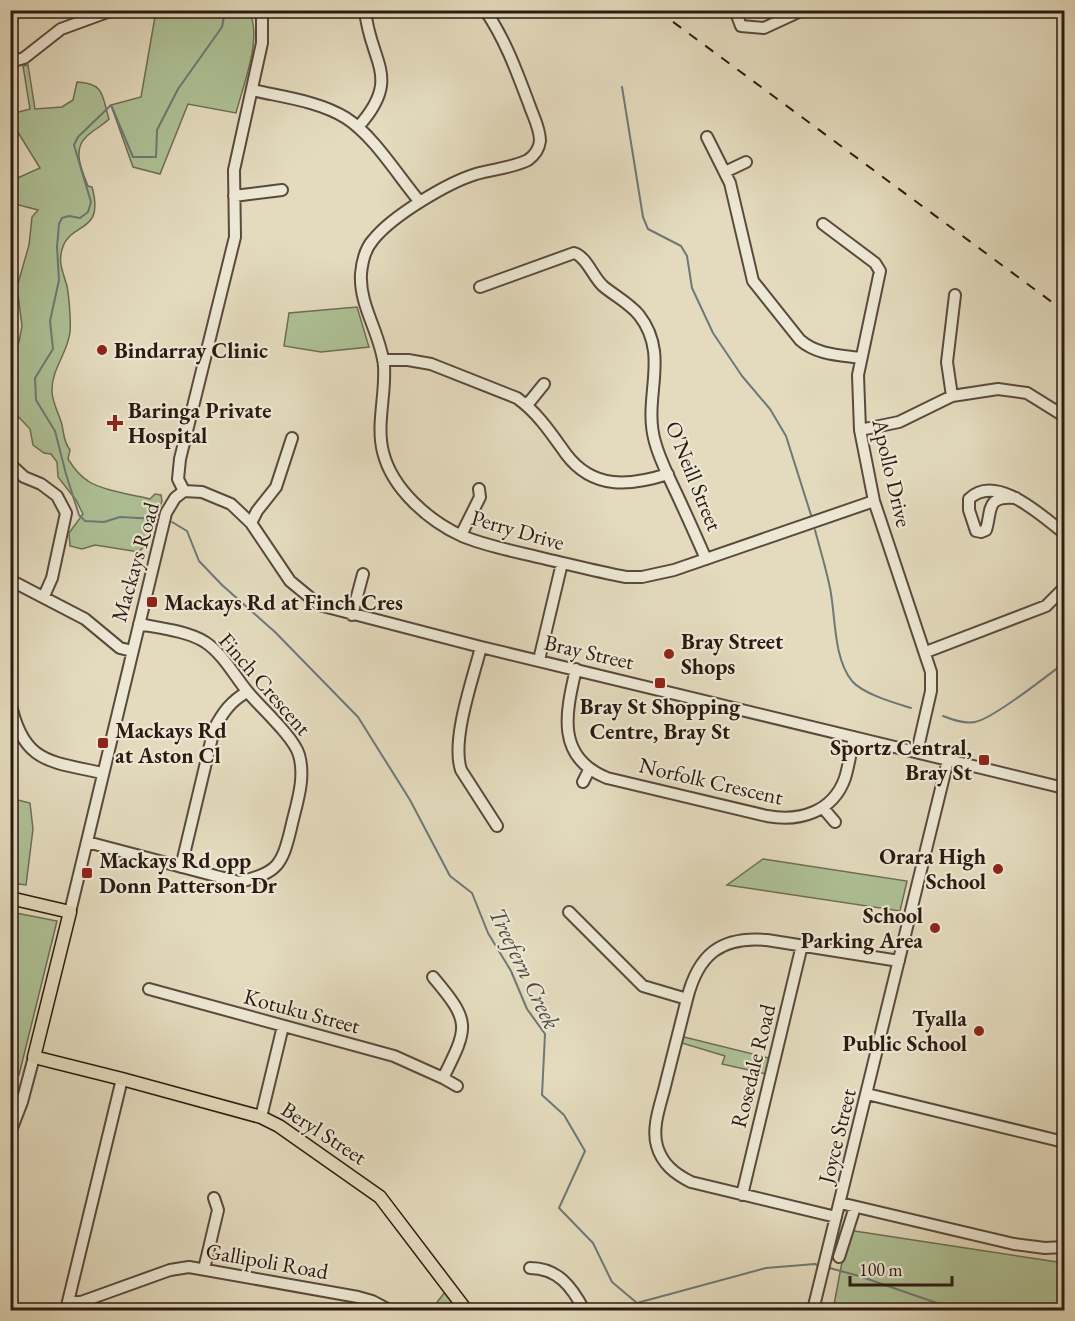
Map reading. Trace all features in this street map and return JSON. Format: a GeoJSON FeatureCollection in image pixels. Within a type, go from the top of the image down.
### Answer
{"type":"FeatureCollection","features":[{"type":"Feature","properties":{"kind":"main road"},"geometry":{"type":"LineString","coordinates":[[10,898],[70,912]]}},
{"type":"Feature","properties":{"kind":"main road","name":"Mackays Road"},"geometry":{"type":"LineString","coordinates":[[34,1057],[70,912]]}},
{"type":"Feature","properties":{"kind":"main road","name":"Beryl Street"},"geometry":{"type":"LineString","coordinates":[[34,1057],[261,1117],[288,1132],[380,1197],[466,1311]]}},
{"type":"Feature","properties":{"kind":"street","name":"Mackays Road"},"geometry":{"type":"LineString","coordinates":[[70,912],[102,772],[168,507],[184,491],[178,479],[179,465],[233,247],[236,156],[262,43],[262,18],[258,10]]}},
{"type":"Feature","properties":{"kind":"street"},"geometry":{"type":"LineString","coordinates":[[358,127],[375,106],[381,83],[378,57],[364,10]]}},
{"type":"Feature","properties":{"kind":"street","name":"Perry Drive"},"geometry":{"type":"LineString","coordinates":[[485,10],[502,38],[516,70],[538,128],[540,143],[534,156],[521,164],[474,175],[439,190],[420,202],[372,240],[364,255],[361,274],[363,295],[383,360],[381,439],[387,463],[399,486],[408,497],[438,521],[461,535],[490,545],[609,574],[642,577],[674,570],[874,501]]}},
{"type":"Feature","properties":{"kind":"street"},"geometry":{"type":"LineString","coordinates":[[735,10],[741,26],[764,28],[803,10]]}},
{"type":"Feature","properties":{"kind":"street"},"geometry":{"type":"LineString","coordinates":[[10,62],[24,58],[61,29],[112,11]]}},
{"type":"Feature","properties":{"kind":"street"},"geometry":{"type":"LineString","coordinates":[[252,90],[319,106],[340,115],[358,127],[420,202]]}},
{"type":"Feature","properties":{"kind":"street"},"geometry":{"type":"LineString","coordinates":[[707,137],[725,172],[733,196],[748,268],[756,287],[808,347],[861,358]]}},
{"type":"Feature","properties":{"kind":"street"},"geometry":{"type":"LineString","coordinates":[[725,172],[747,162]]}},
{"type":"Feature","properties":{"kind":"street"},"geometry":{"type":"LineString","coordinates":[[234,196],[282,190]]}},
{"type":"Feature","properties":{"kind":"street","name":"Apollo Drive"},"geometry":{"type":"LineString","coordinates":[[823,224],[879,267],[872,314],[861,358],[857,392],[860,430],[874,501],[932,672],[932,686],[917,752]]}},
{"type":"Feature","properties":{"kind":"street","name":"O'Neill Street"},"geometry":{"type":"LineString","coordinates":[[480,287],[569,253],[581,256],[597,279],[640,316],[654,347],[656,369],[650,420],[656,446],[706,559]]}},
{"type":"Feature","properties":{"kind":"street"},"geometry":{"type":"LineString","coordinates":[[952,396],[947,362],[955,295]]}},
{"type":"Feature","properties":{"kind":"street"},"geometry":{"type":"LineString","coordinates":[[383,360],[408,360],[430,364],[506,393],[527,405],[546,424],[574,463],[595,477],[607,481],[633,483],[668,474]]}},
{"type":"Feature","properties":{"kind":"street"},"geometry":{"type":"LineString","coordinates":[[527,405],[544,384]]}},
{"type":"Feature","properties":{"kind":"street"},"geometry":{"type":"LineString","coordinates":[[860,430],[899,422],[952,396],[982,390],[1018,390],[1037,398],[1065,416]]}},
{"type":"Feature","properties":{"kind":"street"},"geometry":{"type":"LineString","coordinates":[[251,523],[257,511],[276,487],[292,438]]}},
{"type":"Feature","properties":{"kind":"street"},"geometry":{"type":"LineString","coordinates":[[10,464],[24,477],[41,484],[57,495],[66,513],[52,579],[44,596]]}},
{"type":"Feature","properties":{"kind":"street"},"geometry":{"type":"LineString","coordinates":[[461,535],[480,498],[479,489]]}},
{"type":"Feature","properties":{"kind":"street","name":"Bray Street"},"geometry":{"type":"LineString","coordinates":[[184,491],[202,492],[231,504],[251,523],[290,581],[320,605],[481,647],[1065,788]]}},
{"type":"Feature","properties":{"kind":"street"},"geometry":{"type":"LineString","coordinates":[[1016,498],[1006,498],[993,503],[988,511],[986,530],[976,531],[968,506],[972,497],[991,491],[1016,498],[1065,533]]}},
{"type":"Feature","properties":{"kind":"street"},"geometry":{"type":"LineString","coordinates":[[539,660],[562,563]]}},
{"type":"Feature","properties":{"kind":"street"},"geometry":{"type":"LineString","coordinates":[[352,615],[363,574]]}},
{"type":"Feature","properties":{"kind":"street"},"geometry":{"type":"LineString","coordinates":[[10,580],[86,619],[120,648],[132,651]]}},
{"type":"Feature","properties":{"kind":"street"},"geometry":{"type":"LineString","coordinates":[[926,652],[1046,606],[1065,588]]}},
{"type":"Feature","properties":{"kind":"street","name":"Finch Crescent"},"geometry":{"type":"LineString","coordinates":[[87,843],[239,882],[263,877],[278,865],[286,846],[302,777],[299,754],[224,661],[205,642],[191,636],[139,624]]}},
{"type":"Feature","properties":{"kind":"street"},"geometry":{"type":"LineString","coordinates":[[481,647],[465,712],[459,744],[459,763],[461,770],[497,826]]}},
{"type":"Feature","properties":{"kind":"street"},"geometry":{"type":"LineString","coordinates":[[576,669],[568,702],[566,724],[572,746],[582,763],[590,770],[583,782]]}},
{"type":"Feature","properties":{"kind":"street"},"geometry":{"type":"LineString","coordinates":[[181,867],[214,729],[223,712],[235,699],[248,692]]}},
{"type":"Feature","properties":{"kind":"street"},"geometry":{"type":"LineString","coordinates":[[10,701],[19,734],[40,757],[102,772]]}},
{"type":"Feature","properties":{"kind":"street"},"geometry":{"type":"LineString","coordinates":[[835,822],[823,808],[832,800],[844,781],[854,737]]}},
{"type":"Feature","properties":{"kind":"street","name":"Joyce Street"},"geometry":{"type":"LineString","coordinates":[[813,1311],[948,760]]}},
{"type":"Feature","properties":{"kind":"street","name":"Norfolk Crescent"},"geometry":{"type":"LineString","coordinates":[[590,770],[607,778],[778,819],[800,818],[823,808]]}},
{"type":"Feature","properties":{"kind":"street"},"geometry":{"type":"LineString","coordinates":[[569,912],[643,986],[687,999]]}},
{"type":"Feature","properties":{"kind":"street"},"geometry":{"type":"LineString","coordinates":[[836,1217],[691,1182],[678,1176],[661,1157],[656,1144],[658,1118],[691,981],[706,957],[717,948],[732,941],[750,938],[899,961]]}},
{"type":"Feature","properties":{"kind":"street","name":"Rosedale Road"},"geometry":{"type":"LineString","coordinates":[[742,1195],[802,945]]}},
{"type":"Feature","properties":{"kind":"street"},"geometry":{"type":"LineString","coordinates":[[433,977],[457,1006],[462,1022],[462,1038],[443,1078]]}},
{"type":"Feature","properties":{"kind":"street","name":"Kotuku Street"},"geometry":{"type":"LineString","coordinates":[[149,989],[394,1056],[457,1086]]}},
{"type":"Feature","properties":{"kind":"street"},"geometry":{"type":"LineString","coordinates":[[261,1117],[283,1026]]}},
{"type":"Feature","properties":{"kind":"street"},"geometry":{"type":"LineString","coordinates":[[12,1125],[34,1057]]}},
{"type":"Feature","properties":{"kind":"street"},"geometry":{"type":"LineString","coordinates":[[67,1306],[122,1079]]}},
{"type":"Feature","properties":{"kind":"street"},"geometry":{"type":"LineString","coordinates":[[867,1094],[1065,1142]]}},
{"type":"Feature","properties":{"kind":"street"},"geometry":{"type":"LineString","coordinates":[[204,1269],[218,1210],[214,1198]]}},
{"type":"Feature","properties":{"kind":"street"},"geometry":{"type":"LineString","coordinates":[[840,1203],[1014,1244],[1045,1248],[1065,1247]]}},
{"type":"Feature","properties":{"kind":"street"},"geometry":{"type":"LineString","coordinates":[[839,1257],[855,1207]]}},
{"type":"Feature","properties":{"kind":"street","name":"Gallipoli Road"},"geometry":{"type":"LineString","coordinates":[[67,1306],[170,1270],[189,1267],[358,1297],[372,1301],[387,1310]]}},
{"type":"Feature","properties":{"kind":"street"},"geometry":{"type":"LineString","coordinates":[[530,1268],[542,1268],[557,1275],[568,1284],[584,1311]]}},
{"type":"Feature","properties":{"kind":"green space"},"geometry":{"type":"Polygon","coordinates":[[[156,11],[249,11],[254,34],[250,62],[236,113],[188,104],[160,174],[133,167],[111,105],[141,97],[156,11]]]}},
{"type":"Feature","properties":{"kind":"green space"},"geometry":{"type":"Polygon","coordinates":[[[28,65],[35,109],[62,107],[73,100],[77,82],[86,83],[93,85],[101,93],[109,119],[86,137],[80,148],[81,167],[88,186],[92,187],[95,203],[94,214],[90,221],[64,243],[61,254],[61,266],[67,286],[70,332],[55,374],[52,394],[65,441],[70,450],[68,459],[82,477],[101,487],[118,492],[150,499],[155,494],[161,495],[162,501],[149,531],[147,543],[139,552],[95,545],[82,549],[70,546],[69,533],[83,514],[76,500],[58,477],[57,462],[51,454],[44,453],[33,445],[30,429],[11,409],[11,356],[19,342],[22,326],[17,287],[29,245],[32,217],[38,210],[11,203],[11,181],[40,168],[11,121],[11,114],[30,109],[23,66],[28,65]]]}},
{"type":"Feature","properties":{"kind":"green space"},"geometry":{"type":"Polygon","coordinates":[[[357,307],[369,347],[321,352],[284,346],[289,313],[357,307]]]}},
{"type":"Feature","properties":{"kind":"green space"},"geometry":{"type":"Polygon","coordinates":[[[10,798],[30,803],[33,829],[26,885],[11,883],[10,798]]]}},
{"type":"Feature","properties":{"kind":"green space"},"geometry":{"type":"Polygon","coordinates":[[[763,859],[907,881],[900,911],[727,885],[763,859]]]}},
{"type":"Feature","properties":{"kind":"green space"},"geometry":{"type":"Polygon","coordinates":[[[11,912],[57,921],[19,1075],[11,1073],[11,912]]]}},
{"type":"Feature","properties":{"kind":"green space"},"geometry":{"type":"Polygon","coordinates":[[[684,1037],[769,1058],[766,1074],[722,1064],[725,1056],[682,1043],[684,1037]]]}},
{"type":"Feature","properties":{"kind":"green space"},"geometry":{"type":"Polygon","coordinates":[[[848,1230],[1064,1263],[1064,1310],[833,1310],[848,1230]]]}},
{"type":"Feature","properties":{"kind":"green space"},"geometry":{"type":"Polygon","coordinates":[[[445,1292],[457,1310],[431,1310],[445,1292]]]}},
{"type":"Feature","properties":{"kind":"waterway","name":"Treefern Creek"},"geometry":{"type":"LineString","coordinates":[[157,519],[120,517],[104,522],[85,521],[79,515],[55,431],[36,400],[35,378],[53,349],[50,321],[59,280],[57,247],[59,224],[62,218],[69,216],[80,218],[88,212],[91,202],[74,145],[78,137],[111,105],[133,157],[156,157],[157,130],[178,89],[222,27],[225,10]]}},
{"type":"Feature","properties":{"kind":"waterway"},"geometry":{"type":"LineString","coordinates":[[622,87],[643,217],[648,229],[681,246],[687,256],[692,288],[713,333],[742,376],[770,409],[786,436],[811,515]]}},
{"type":"Feature","properties":{"kind":"waterway","name":"Treefern Creek"},"geometry":{"type":"LineString","coordinates":[[172,522],[187,531],[199,561],[222,585],[275,632],[358,717],[410,800],[450,876],[472,893],[488,933],[511,971],[527,1009],[545,1034],[542,1095],[564,1115],[585,1151],[559,1208],[593,1243],[612,1282],[637,1303],[766,1268],[815,1264],[820,1266]]}},
{"type":"Feature","properties":{"kind":"waterway"},"geometry":{"type":"LineString","coordinates":[[815,530],[830,588],[838,649],[846,671],[852,681],[864,690],[911,708]]}},
{"type":"Feature","properties":{"kind":"waterway"},"geometry":{"type":"LineString","coordinates":[[943,716],[967,722],[983,719],[1020,696],[1064,663]]}},
{"type":"Feature","properties":{"kind":"waterway","name":"Treefern Creek"},"geometry":{"type":"LineString","coordinates":[[826,1267],[957,1310]]}},
{"type":"Feature","properties":{"kind":"railway"},"geometry":{"type":"LineString","coordinates":[[657,10],[1064,311]]}},
{"type":"Feature","properties":{"kind":"place","name":"Bindarray Clinic"},"geometry":{"type":"Point","coordinates":[102,350]}},
{"type":"Feature","properties":{"kind":"place","name":"Baringa Private Hospital"},"geometry":{"type":"Point","coordinates":[115,423]}},
{"type":"Feature","properties":{"kind":"place","name":"Mackays Rd at Finch Cres"},"geometry":{"type":"Point","coordinates":[152,602]}},
{"type":"Feature","properties":{"kind":"place","name":"Bray Street Shops"},"geometry":{"type":"Point","coordinates":[669,654]}},
{"type":"Feature","properties":{"kind":"place","name":"Bray St Shopping Centre, Bray St"},"geometry":{"type":"Point","coordinates":[660,683]}},
{"type":"Feature","properties":{"kind":"place","name":"Mackays Rd at Aston Cl"},"geometry":{"type":"Point","coordinates":[103,743]}},
{"type":"Feature","properties":{"kind":"place","name":"Sportz Central, Bray St"},"geometry":{"type":"Point","coordinates":[984,760]}},
{"type":"Feature","properties":{"kind":"place","name":"Orara High School"},"geometry":{"type":"Point","coordinates":[998,869]}},
{"type":"Feature","properties":{"kind":"place","name":"Mackays Rd opp Donn Patterson Dr"},"geometry":{"type":"Point","coordinates":[87,873]}},
{"type":"Feature","properties":{"kind":"place","name":"School Parking Area"},"geometry":{"type":"Point","coordinates":[935,928]}},
{"type":"Feature","properties":{"kind":"place","name":"Tyalla Public School"},"geometry":{"type":"Point","coordinates":[979,1031]}}]}
